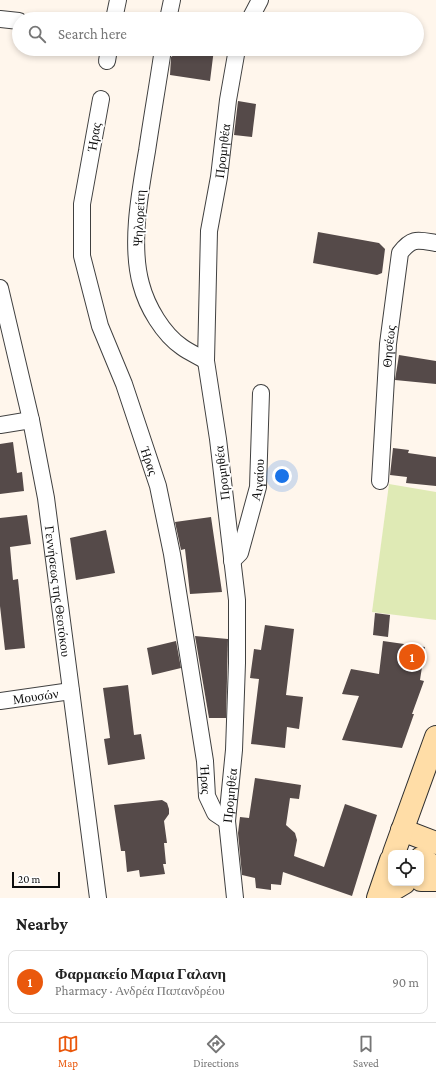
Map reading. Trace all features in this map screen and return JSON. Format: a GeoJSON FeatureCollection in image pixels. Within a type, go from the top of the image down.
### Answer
{"type":"FeatureCollection","features":[{"type":"Feature","properties":{"kind":"main road"},"geometry":{"type":"LineString","coordinates":[[433,744],[436,784]]}},
{"type":"Feature","properties":{"kind":"main road"},"geometry":{"type":"LineString","coordinates":[[378,898],[399,849],[433,744]]}},
{"type":"Feature","properties":{"kind":"main road"},"geometry":{"type":"LineString","coordinates":[[399,849],[436,843]]}},
{"type":"Feature","properties":{"kind":"main road"},"geometry":{"type":"LineString","coordinates":[[424,860],[436,868]]}},
{"type":"Feature","properties":{"kind":"main road"},"geometry":{"type":"LineString","coordinates":[[424,880],[436,880]]}},
{"type":"Feature","properties":{"kind":"main road"},"geometry":{"type":"LineString","coordinates":[[378,898],[399,886]]}},
{"type":"Feature","properties":{"kind":"street"},"geometry":{"type":"LineString","coordinates":[[115,12],[118,0]]}},
{"type":"Feature","properties":{"kind":"street"},"geometry":{"type":"LineString","coordinates":[[169,12],[172,0]]}},
{"type":"Feature","properties":{"kind":"street"},"geometry":{"type":"LineString","coordinates":[[254,12],[260,0]]}},
{"type":"Feature","properties":{"kind":"street"},"geometry":{"type":"LineString","coordinates":[[0,19],[12,20]]}},
{"type":"Feature","properties":{"kind":"street","name":"Ψηλορείτη"},"geometry":{"type":"LineString","coordinates":[[162,56],[139,205],[138,256],[141,284],[152,312],[170,336],[181,347],[206,361]]}},
{"type":"Feature","properties":{"kind":"street","name":"Προμηθέα"},"geometry":{"type":"LineString","coordinates":[[235,898],[227,821],[234,750],[237,663],[236,600],[218,439],[206,361],[209,231],[219,177],[231,79],[236,56]]}},
{"type":"Feature","properties":{"kind":"street","name":"Ήρας"},"geometry":{"type":"LineString","coordinates":[[101,99],[82,204],[82,256],[100,326],[124,384],[158,486],[172,554],[205,761],[207,796],[215,813],[227,821]]}},
{"type":"Feature","properties":{"kind":"street","name":"Θησέως"},"geometry":{"type":"LineString","coordinates":[[380,481],[388,344],[400,253],[407,244],[416,240],[436,243]]}},
{"type":"Feature","properties":{"kind":"street","name":"Γεννήσεως της Θεοτόκου"},"geometry":{"type":"LineString","coordinates":[[0,288],[46,498],[98,898]]}},
{"type":"Feature","properties":{"kind":"street","name":"Αιγαίου"},"geometry":{"type":"LineString","coordinates":[[232,561],[240,554],[258,488],[261,393]]}},
{"type":"Feature","properties":{"kind":"street"},"geometry":{"type":"LineString","coordinates":[[0,425],[30,420]]}},
{"type":"Feature","properties":{"kind":"street","name":"Μουσών"},"geometry":{"type":"LineString","coordinates":[[0,701],[71,691]]}},
{"type":"Feature","properties":{"kind":"street"},"geometry":{"type":"LineString","coordinates":[[396,898],[415,888],[436,890]]}},
{"type":"Feature","properties":{"kind":"green space"},"geometry":{"type":"Polygon","coordinates":[[[389,484],[436,492],[436,620],[372,612],[389,484]]]}},
{"type":"Feature","properties":{"kind":"building"},"geometry":{"type":"Polygon","coordinates":[[[213,56],[210,81],[170,75],[171,57],[213,56]]]}},
{"type":"Feature","properties":{"kind":"building"},"geometry":{"type":"Polygon","coordinates":[[[238,101],[256,104],[252,137],[234,135],[238,101]]]}},
{"type":"Feature","properties":{"kind":"building"},"geometry":{"type":"Polygon","coordinates":[[[318,232],[379,243],[385,249],[382,273],[377,275],[313,263],[318,232]]]}},
{"type":"Feature","properties":{"kind":"building"},"geometry":{"type":"Polygon","coordinates":[[[399,355],[436,361],[436,384],[395,380],[399,355]]]}},
{"type":"Feature","properties":{"kind":"building"},"geometry":{"type":"Polygon","coordinates":[[[13,442],[17,473],[22,472],[24,491],[0,494],[0,444],[13,442]]]}},
{"type":"Feature","properties":{"kind":"building"},"geometry":{"type":"Polygon","coordinates":[[[393,448],[409,450],[408,453],[436,457],[436,486],[406,483],[407,477],[390,475],[393,448]]]}},
{"type":"Feature","properties":{"kind":"building"},"geometry":{"type":"Polygon","coordinates":[[[27,515],[31,544],[10,547],[13,580],[18,579],[25,648],[5,650],[0,606],[0,518],[27,515]]]}},
{"type":"Feature","properties":{"kind":"building"},"geometry":{"type":"Polygon","coordinates":[[[211,517],[222,592],[190,594],[185,549],[181,550],[175,522],[211,517]]]}},
{"type":"Feature","properties":{"kind":"building"},"geometry":{"type":"Polygon","coordinates":[[[106,530],[115,573],[76,580],[70,538],[106,530]]]}},
{"type":"Feature","properties":{"kind":"building"},"geometry":{"type":"Polygon","coordinates":[[[375,613],[390,615],[388,637],[373,635],[375,613]]]}},
{"type":"Feature","properties":{"kind":"building"},"geometry":{"type":"Polygon","coordinates":[[[265,625],[294,629],[286,695],[303,697],[299,729],[287,727],[285,748],[251,744],[259,679],[250,678],[254,649],[261,650],[265,625]]]}},
{"type":"Feature","properties":{"kind":"building"},"geometry":{"type":"Polygon","coordinates":[[[195,636],[228,639],[226,718],[209,718],[195,636]]]}},
{"type":"Feature","properties":{"kind":"building"},"geometry":{"type":"Polygon","coordinates":[[[176,641],[181,668],[152,675],[147,648],[176,641]]]}},
{"type":"Feature","properties":{"kind":"building"},"geometry":{"type":"Polygon","coordinates":[[[383,641],[425,647],[420,680],[424,681],[402,748],[342,740],[359,696],[342,694],[351,669],[379,674],[383,641]]]}},
{"type":"Feature","properties":{"kind":"building"},"geometry":{"type":"Polygon","coordinates":[[[128,685],[134,735],[141,734],[145,759],[108,765],[104,739],[110,738],[103,688],[128,685]]]}},
{"type":"Feature","properties":{"kind":"building"},"geometry":{"type":"Polygon","coordinates":[[[255,778],[301,785],[299,799],[290,798],[286,825],[295,833],[297,840],[294,856],[324,867],[345,804],[377,815],[352,896],[283,872],[281,885],[271,884],[271,890],[256,888],[255,878],[242,875],[238,833],[240,817],[249,818],[255,778]]]}},
{"type":"Feature","properties":{"kind":"building"},"geometry":{"type":"Polygon","coordinates":[[[162,800],[167,803],[169,809],[169,814],[164,821],[167,843],[164,843],[166,864],[163,864],[165,874],[140,877],[139,870],[127,872],[125,851],[121,851],[114,805],[162,800]]]}},
{"type":"Feature","properties":{"kind":"place","name":"Φαρμακείο Μαρια Γαλανη"},"geometry":{"type":"Point","coordinates":[412,657]}}]}
